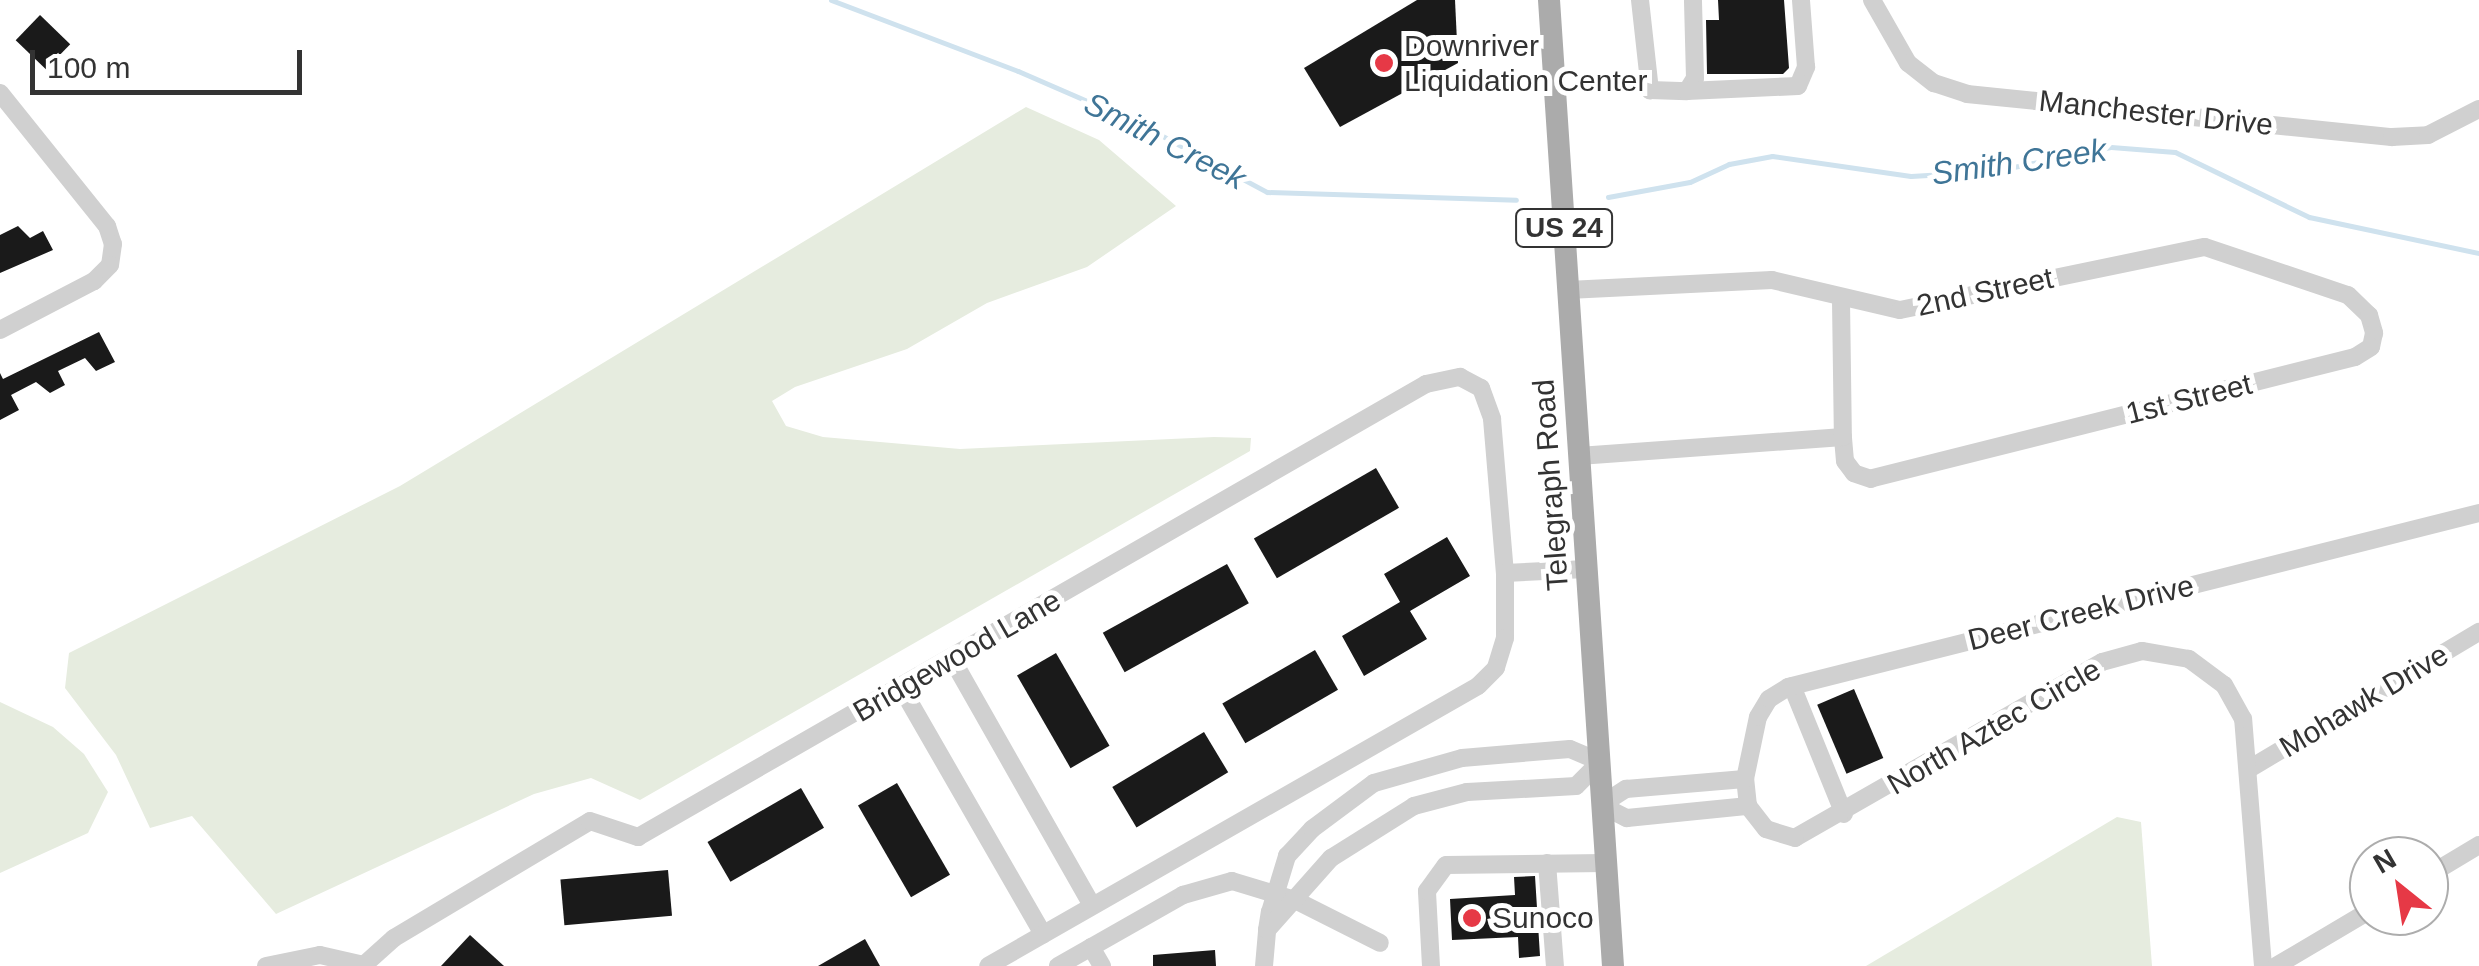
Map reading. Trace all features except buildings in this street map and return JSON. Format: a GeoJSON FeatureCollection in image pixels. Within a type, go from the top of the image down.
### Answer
{"type":"FeatureCollection","features":[{"type":"Feature","properties":{"kind":"main road","name":"Telegraph Road"},"geometry":{"type":"LineString","coordinates":[[1549,0],[1613,966]]}},
{"type":"Feature","properties":{"kind":"street"},"geometry":{"type":"LineString","coordinates":[[1640,0],[1650,90],[1687,91],[1798,86],[1806,67],[1801,0]]}},
{"type":"Feature","properties":{"kind":"street"},"geometry":{"type":"LineString","coordinates":[[1687,91],[1696,78],[1693,0]]}},
{"type":"Feature","properties":{"kind":"street","name":"Manchester Drive"},"geometry":{"type":"LineString","coordinates":[[1872,0],[1908,64],[1934,83],[1967,94],[2392,137],[2428,135],[2479,110]]}},
{"type":"Feature","properties":{"kind":"street"},"geometry":{"type":"LineString","coordinates":[[0,93],[108,226],[112,259],[94,281],[0,330]]}},
{"type":"Feature","properties":{"kind":"street","name":"2nd Street"},"geometry":{"type":"LineString","coordinates":[[1568,290],[1772,280],[1840,301],[1918,308],[2180,248],[2222,253]]}},
{"type":"Feature","properties":{"kind":"street","name":"1st Street"},"geometry":{"type":"LineString","coordinates":[[1840,301],[1845,461],[1854,473],[1871,479],[2355,357],[2371,347],[2369,315],[2348,295],[2222,253]]}},
{"type":"Feature","properties":{"kind":"street","name":"Bridgewood Lane"},"geometry":{"type":"LineString","coordinates":[[266,966],[320,955],[365,965],[394,938],[590,821],[638,838],[1426,384],[1450,377],[1470,380],[1488,399],[1506,573],[1502,653],[1478,686],[988,966]]}},
{"type":"Feature","properties":{"kind":"street"},"geometry":{"type":"LineString","coordinates":[[1579,456],[1844,437]]}},
{"type":"Feature","properties":{"kind":"street","name":"Deer Creek Drive"},"geometry":{"type":"LineString","coordinates":[[1792,686],[2479,513]]}},
{"type":"Feature","properties":{"kind":"street"},"geometry":{"type":"LineString","coordinates":[[1506,573],[1586,569]]}},
{"type":"Feature","properties":{"kind":"street","name":"Mohawk Drive"},"geometry":{"type":"LineString","coordinates":[[2250,769],[2479,632]]}},
{"type":"Feature","properties":{"kind":"street","name":"North Aztec Circle"},"geometry":{"type":"LineString","coordinates":[[1748,806],[1766,829],[1786,837],[1808,836],[2102,662],[2142,651],[2189,660],[2224,685],[2243,719],[2263,966]]}},
{"type":"Feature","properties":{"kind":"street"},"geometry":{"type":"LineString","coordinates":[[952,659],[1092,905]]}},
{"type":"Feature","properties":{"kind":"street"},"geometry":{"type":"LineString","coordinates":[[1601,805],[1627,818],[1748,806],[1744,779],[1763,708],[1792,686],[1844,814]]}},
{"type":"Feature","properties":{"kind":"street"},"geometry":{"type":"LineString","coordinates":[[902,688],[1043,934]]}},
{"type":"Feature","properties":{"kind":"street"},"geometry":{"type":"LineString","coordinates":[[1264,966],[1267,930],[1287,856],[1342,804],[1374,784],[1462,758],[1570,749],[1600,762],[1576,786],[1467,792],[1380,824],[1331,858],[1267,930]]}},
{"type":"Feature","properties":{"kind":"street"},"geometry":{"type":"LineString","coordinates":[[1462,758],[1467,792]]}},
{"type":"Feature","properties":{"kind":"street"},"geometry":{"type":"LineString","coordinates":[[1601,805],[1626,789],[1744,779]]}},
{"type":"Feature","properties":{"kind":"street"},"geometry":{"type":"LineString","coordinates":[[2449,863],[2479,845]]}},
{"type":"Feature","properties":{"kind":"street"},"geometry":{"type":"LineString","coordinates":[[1547,863],[1555,966]]}},
{"type":"Feature","properties":{"kind":"street"},"geometry":{"type":"LineString","coordinates":[[1431,966],[1427,891],[1433,874],[1446,864],[1606,863]]}},
{"type":"Feature","properties":{"kind":"street"},"geometry":{"type":"LineString","coordinates":[[1058,966],[1203,887],[1232,881],[1295,900],[1380,943]]}},
{"type":"Feature","properties":{"kind":"street"},"geometry":{"type":"LineString","coordinates":[[2276,966],[2349,923]]}},
{"type":"Feature","properties":{"kind":"street"},"geometry":{"type":"LineString","coordinates":[[1092,947],[1102,966]]}},
{"type":"Feature","properties":{"kind":"shaded area"},"geometry":{"type":"Polygon","coordinates":[[[1026,107],[1099,140],[1176,206],[1087,267],[987,303],[907,349],[795,387],[772,401],[786,426],[823,437],[960,449],[1214,437],[1251,438],[1250,451],[640,800],[591,778],[534,794],[276,914],[192,816],[150,828],[116,755],[65,688],[69,653],[400,486],[1026,107]]]}},
{"type":"Feature","properties":{"kind":"shaded area"},"geometry":{"type":"Polygon","coordinates":[[[0,702],[53,727],[84,754],[108,792],[88,833],[0,873],[0,702]]]}},
{"type":"Feature","properties":{"kind":"shaded area"},"geometry":{"type":"Polygon","coordinates":[[[2117,817],[2141,822],[2152,966],[1866,966],[2117,817]]]}},
{"type":"Feature","properties":{"kind":"waterway","name":"Smith Creek"},"geometry":{"type":"LineString","coordinates":[[831,0],[1018,71],[1142,125],[1267,192],[1516,200]]}},
{"type":"Feature","properties":{"kind":"waterway","name":"Smith Creek"},"geometry":{"type":"LineString","coordinates":[[1608,197],[1690,182],[1729,164],[1772,156],[1911,176],[1994,171],[2111,147],[2175,152],[2309,217],[2479,253]]}},
{"type":"Feature","properties":{"kind":"place","name":"Downriver Liquidation Center"},"geometry":{"type":"Point","coordinates":[1384,63]}},
{"type":"Feature","properties":{"kind":"place","name":"Sunoco"},"geometry":{"type":"Point","coordinates":[1472,918]}}]}
